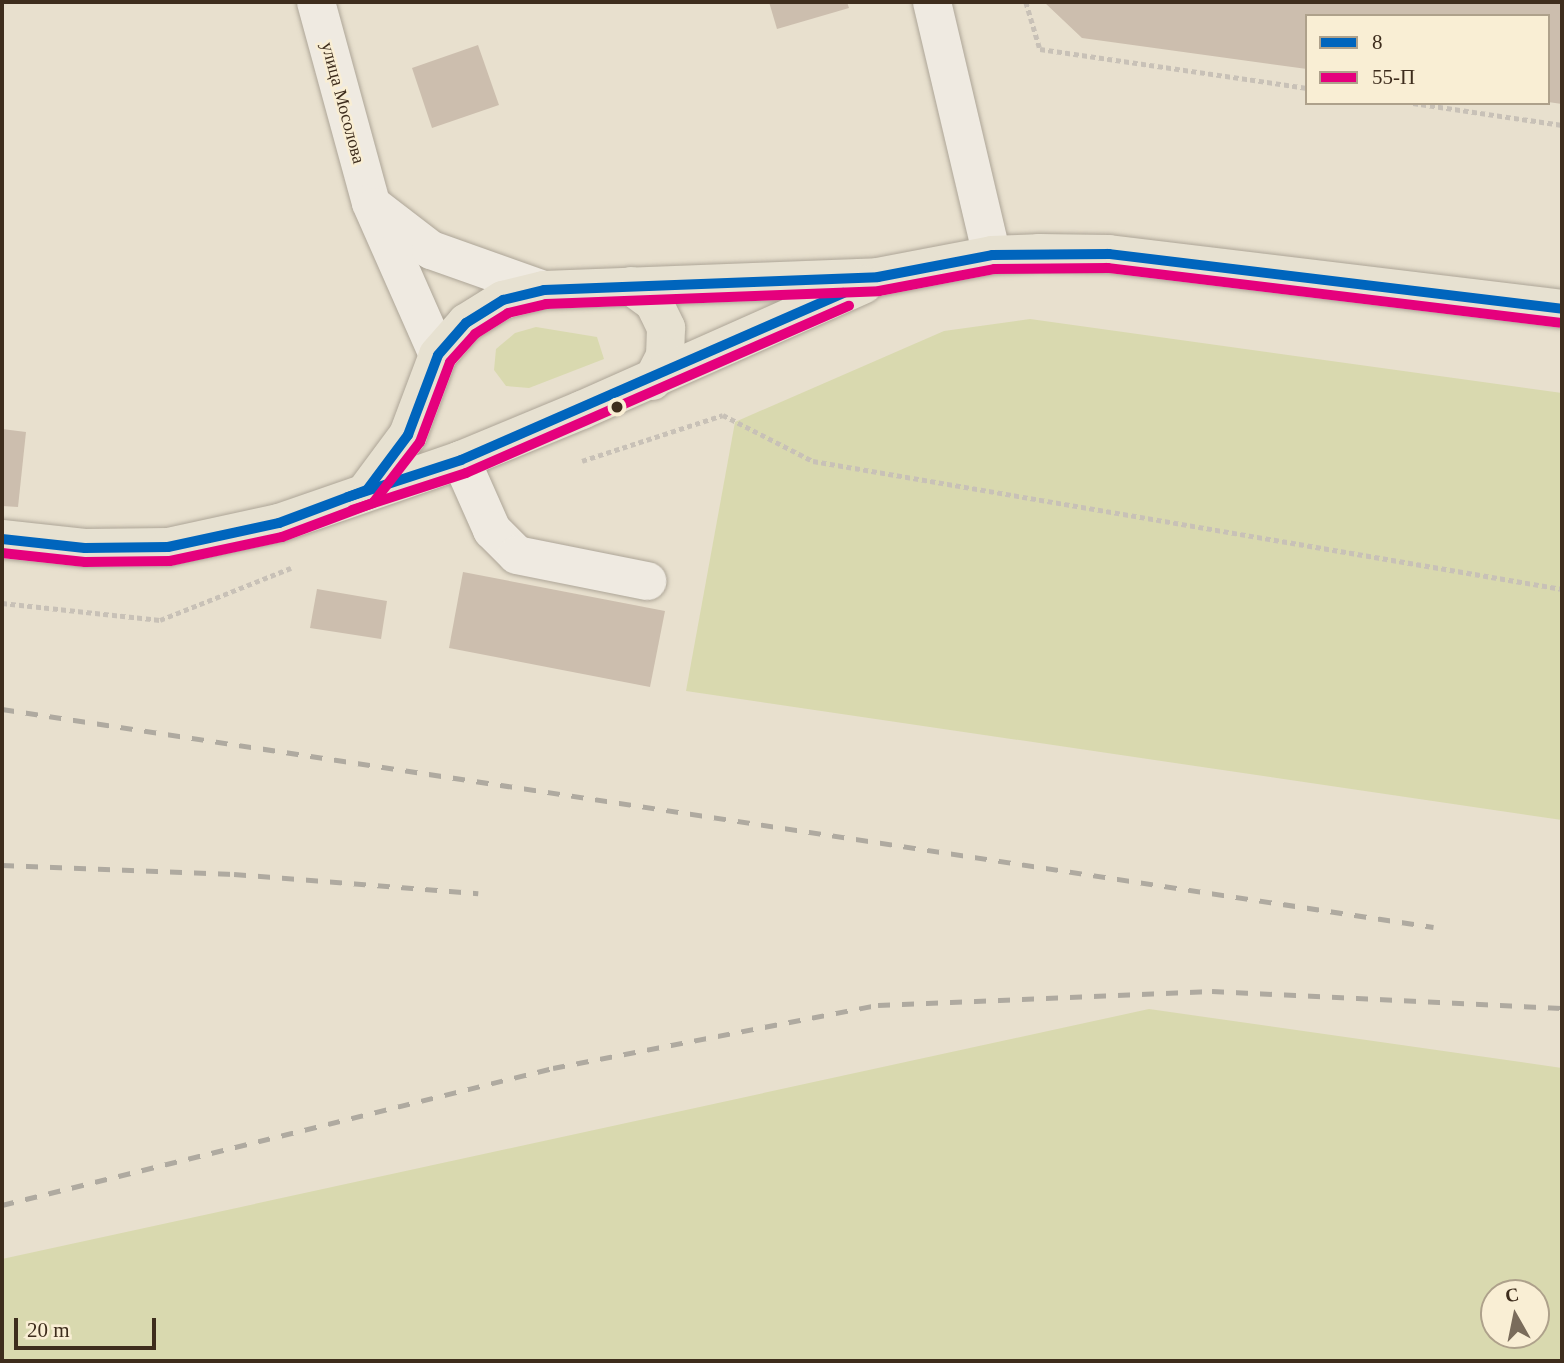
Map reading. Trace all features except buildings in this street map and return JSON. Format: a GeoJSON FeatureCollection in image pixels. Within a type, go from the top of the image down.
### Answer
{"type":"FeatureCollection","features":[{"type":"Feature","properties":{"kind":"main road"},"geometry":{"type":"LineString","coordinates":[[368,490],[408,435],[433,373],[466,323],[503,300],[544,290],[878,277],[992,256],[1109,254],[1562,309]]}},
{"type":"Feature","properties":{"kind":"main road"},"geometry":{"type":"LineString","coordinates":[[2,539],[85,548],[168,547],[279,523],[461,460],[652,381],[878,277]]}},
{"type":"Feature","properties":{"kind":"main road"},"geometry":{"type":"LineString","coordinates":[[631,285],[654,303],[666,328],[665,356],[652,381]]}},
{"type":"Feature","properties":{"kind":"main road"},"geometry":{"type":"LineString","coordinates":[[433,373],[438,428],[461,460]]}},
{"type":"Feature","properties":{"kind":"street","name":"улица Мосолова"},"geometry":{"type":"LineString","coordinates":[[316,2],[371,204],[433,373]]}},
{"type":"Feature","properties":{"kind":"street"},"geometry":{"type":"LineString","coordinates":[[932,2],[992,256]]}},
{"type":"Feature","properties":{"kind":"street"},"geometry":{"type":"LineString","coordinates":[[371,204],[431,250],[544,290]]}},
{"type":"Feature","properties":{"kind":"street"},"geometry":{"type":"LineString","coordinates":[[461,460],[492,530],[517,555],[648,580]]}},
{"type":"Feature","properties":{"kind":"path"},"geometry":{"type":"LineString","coordinates":[[1026,2],[1040,49],[1305,88]]}},
{"type":"Feature","properties":{"kind":"path"},"geometry":{"type":"LineString","coordinates":[[1427,105],[1562,125]]}},
{"type":"Feature","properties":{"kind":"path"},"geometry":{"type":"LineString","coordinates":[[580,462],[723,415],[813,461],[1562,589]]}},
{"type":"Feature","properties":{"kind":"path"},"geometry":{"type":"LineString","coordinates":[[2,603],[160,620],[298,565]]}},
{"type":"Feature","properties":{"kind":"green space"},"geometry":{"type":"Polygon","coordinates":[[[1030,319],[1562,393],[1562,820],[686,691],[735,422],[944,331],[1030,319]]]}},
{"type":"Feature","properties":{"kind":"green space"},"geometry":{"type":"Polygon","coordinates":[[[536,327],[597,337],[604,359],[529,388],[506,386],[494,370],[496,349],[515,333],[536,327]]]}},
{"type":"Feature","properties":{"kind":"green space"},"geometry":{"type":"Polygon","coordinates":[[[1149,1009],[1562,1068],[1562,1361],[2,1361],[2,1259],[1149,1009]]]}},
{"type":"Feature","properties":{"kind":"railway"},"geometry":{"type":"LineString","coordinates":[[2,709],[1434,927]]}},
{"type":"Feature","properties":{"kind":"railway"},"geometry":{"type":"LineString","coordinates":[[2,865],[234,874],[478,893]]}},
{"type":"Feature","properties":{"kind":"railway"},"geometry":{"type":"LineString","coordinates":[[2,1205],[553,1068],[878,1005],[1212,991],[1562,1008]]}},
{"type":"Feature","properties":{"kind":"transit line","name":"8"},"geometry":{"type":"LineString","coordinates":[[2,539],[85,548],[168,547],[279,523],[367,490],[408,435],[438,355],[466,323],[503,300],[544,290],[878,277],[992,255],[1109,254],[1562,309]]}},
{"type":"Feature","properties":{"kind":"transit line","name":"55-П"},"geometry":{"type":"LineString","coordinates":[[2,553],[85,562],[170,561],[282,537],[373,503],[420,442],[450,362],[475,334],[508,313],[546,304],[879,291],[994,269],[1108,268],[1560,323]]}},
{"type":"Feature","properties":{"kind":"transit line","name":"8"},"geometry":{"type":"LineString","coordinates":[[348,497],[461,460],[843,293]]}},
{"type":"Feature","properties":{"kind":"transit line","name":"55-П"},"geometry":{"type":"LineString","coordinates":[[352,510],[466,473],[849,306]]}}]}
